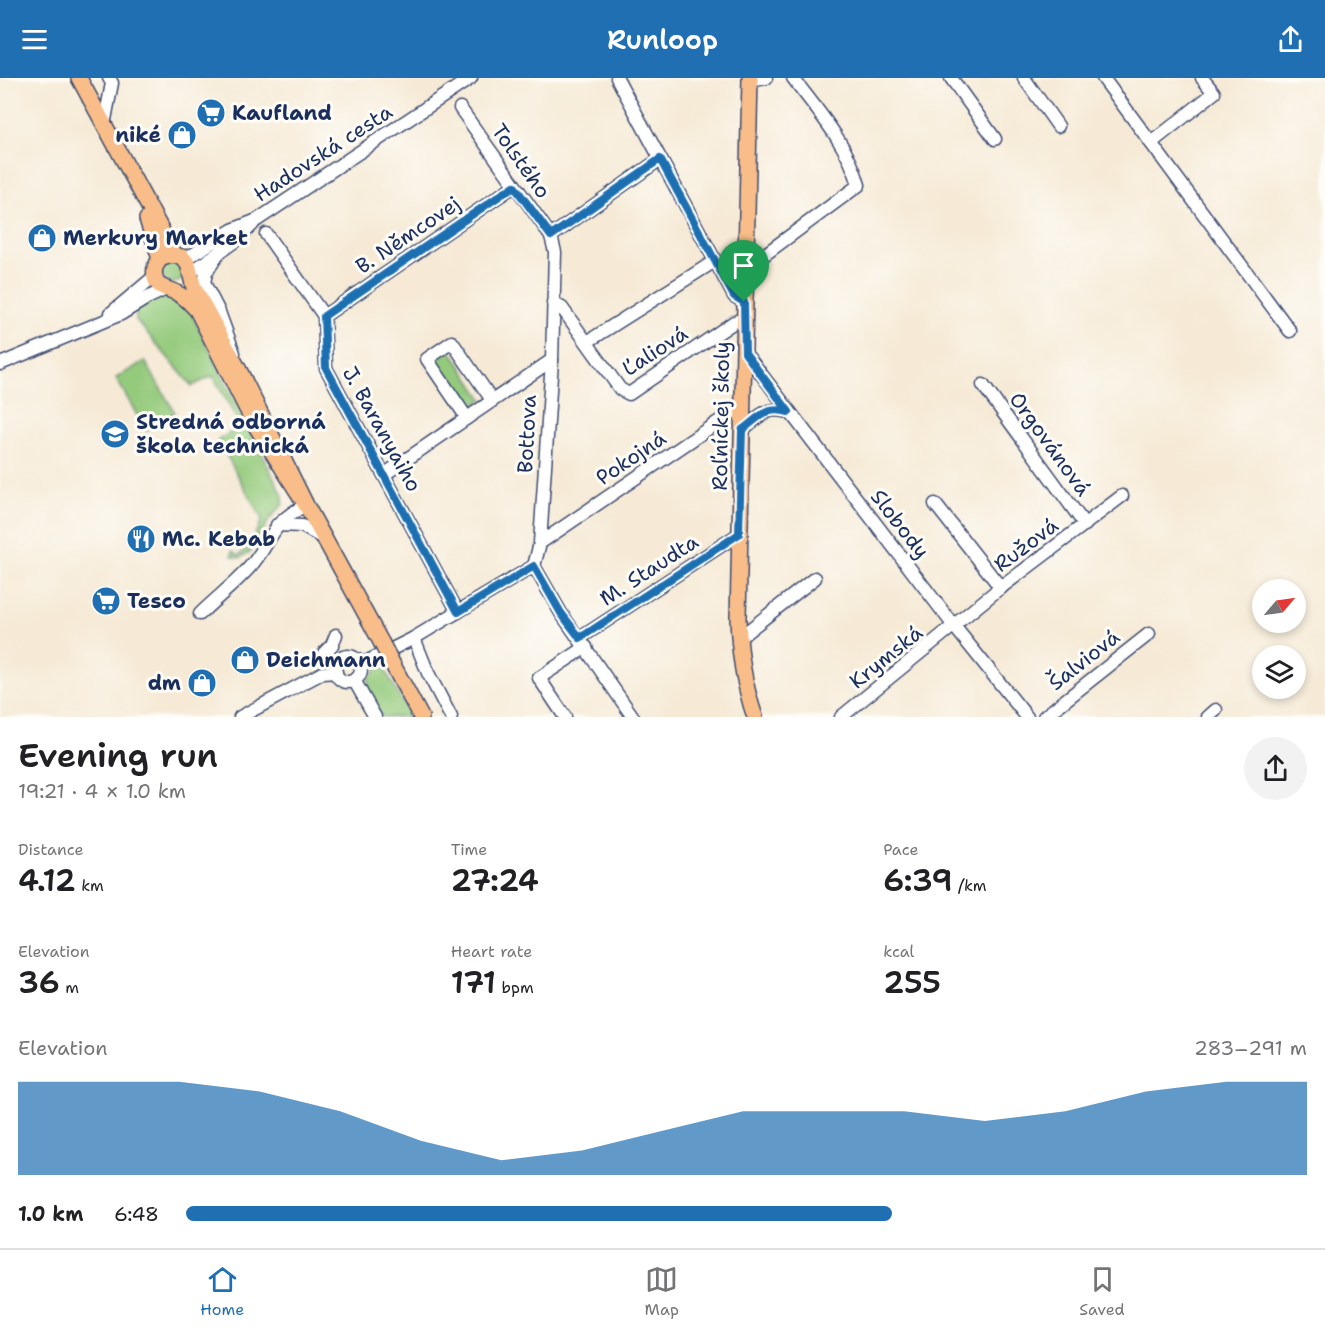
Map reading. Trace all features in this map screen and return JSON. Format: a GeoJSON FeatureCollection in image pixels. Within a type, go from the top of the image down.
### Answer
{"type":"FeatureCollection","features":[{"type":"Feature","properties":{"kind":"main road"},"geometry":{"type":"LineString","coordinates":[[79,78],[173,257],[188,264],[194,288],[238,368],[323,538],[381,642],[419,717]]}},
{"type":"Feature","properties":{"kind":"main road","name":"Roľníckej školy"},"geometry":{"type":"LineString","coordinates":[[750,79],[739,534],[739,638],[747,691],[755,717]]}},
{"type":"Feature","properties":{"kind":"main road"},"geometry":{"type":"LineString","coordinates":[[173,257],[155,267],[158,284],[183,296],[197,310],[255,423],[306,505]]}},
{"type":"Feature","properties":{"kind":"main road"},"geometry":{"type":"LineString","coordinates":[[170,290],[185,286],[190,274]]}},
{"type":"Feature","properties":{"kind":"street"},"geometry":{"type":"LineString","coordinates":[[104,125],[112,83],[109,78]]}},
{"type":"Feature","properties":{"kind":"street","name":"Hadovská cesta"},"geometry":{"type":"LineString","coordinates":[[190,274],[238,239],[257,220],[471,78]]}},
{"type":"Feature","properties":{"kind":"street"},"geometry":{"type":"LineString","coordinates":[[617,78],[734,296],[744,302]]}},
{"type":"Feature","properties":{"kind":"street"},"geometry":{"type":"LineString","coordinates":[[750,79],[766,78]]}},
{"type":"Feature","properties":{"kind":"street"},"geometry":{"type":"LineString","coordinates":[[745,269],[859,185],[855,170],[834,134],[793,78]]}},
{"type":"Feature","properties":{"kind":"street"},"geometry":{"type":"LineString","coordinates":[[951,78],[995,139]]}},
{"type":"Feature","properties":{"kind":"street"},"geometry":{"type":"LineString","coordinates":[[1024,78],[1058,126]]}},
{"type":"Feature","properties":{"kind":"street"},"geometry":{"type":"LineString","coordinates":[[1103,78],[1290,331]]}},
{"type":"Feature","properties":{"kind":"street"},"geometry":{"type":"LineString","coordinates":[[1151,143],[1214,93],[1202,78]]}},
{"type":"Feature","properties":{"kind":"street","name":"Tolstého"},"geometry":{"type":"LineString","coordinates":[[460,108],[551,236]]}},
{"type":"Feature","properties":{"kind":"street"},"geometry":{"type":"LineString","coordinates":[[551,236],[660,159]]}},
{"type":"Feature","properties":{"kind":"street","name":"B. Němcovej"},"geometry":{"type":"LineString","coordinates":[[324,316],[514,186]]}},
{"type":"Feature","properties":{"kind":"street","name":"Hadovská cesta"},"geometry":{"type":"LineString","coordinates":[[173,257],[192,255],[232,230],[257,220]]}},
{"type":"Feature","properties":{"kind":"street"},"geometry":{"type":"LineString","coordinates":[[266,234],[324,316]]}},
{"type":"Feature","properties":{"kind":"street","name":"Bottova"},"geometry":{"type":"LineString","coordinates":[[534,566],[540,543],[552,360],[555,252],[551,236]]}},
{"type":"Feature","properties":{"kind":"street"},"geometry":{"type":"LineString","coordinates":[[220,251],[206,273],[204,284],[229,336],[238,368]]}},
{"type":"Feature","properties":{"kind":"street"},"geometry":{"type":"LineString","coordinates":[[587,342],[715,261]]}},
{"type":"Feature","properties":{"kind":"street"},"geometry":{"type":"LineString","coordinates":[[103,320],[155,276]]}},
{"type":"Feature","properties":{"kind":"street"},"geometry":{"type":"LineString","coordinates":[[0,364],[121,314],[147,298],[170,290]]}},
{"type":"Feature","properties":{"kind":"street","name":"Ľaliová"},"geometry":{"type":"LineString","coordinates":[[554,303],[562,308],[620,389],[629,394],[734,322],[744,319]]}},
{"type":"Feature","properties":{"kind":"street","name":"J. Baranyaiho"},"geometry":{"type":"LineString","coordinates":[[324,316],[326,368],[458,612]]}},
{"type":"Feature","properties":{"kind":"street"},"geometry":{"type":"LineString","coordinates":[[467,418],[427,359],[452,342],[492,400]]}},
{"type":"Feature","properties":{"kind":"street","name":"Slobody"},"geometry":{"type":"LineString","coordinates":[[745,353],[1026,717]]}},
{"type":"Feature","properties":{"kind":"street"},"geometry":{"type":"LineString","coordinates":[[385,474],[552,360]]}},
{"type":"Feature","properties":{"kind":"street","name":"Orgovánová"},"geometry":{"type":"LineString","coordinates":[[982,386],[1085,525]]}},
{"type":"Feature","properties":{"kind":"street","name":"Pokojná"},"geometry":{"type":"LineString","coordinates":[[540,543],[742,405]]}},
{"type":"Feature","properties":{"kind":"street"},"geometry":{"type":"LineString","coordinates":[[742,430],[768,410],[789,412]]}},
{"type":"Feature","properties":{"kind":"street","name":"Ružová"},"geometry":{"type":"LineString","coordinates":[[954,626],[1122,496]]}},
{"type":"Feature","properties":{"kind":"street"},"geometry":{"type":"LineString","coordinates":[[935,504],[1001,588]]}},
{"type":"Feature","properties":{"kind":"street"},"geometry":{"type":"LineString","coordinates":[[200,614],[253,564],[277,525],[306,505]]}},
{"type":"Feature","properties":{"kind":"street"},"geometry":{"type":"LineString","coordinates":[[277,525],[302,526],[323,538]]}},
{"type":"Feature","properties":{"kind":"street","name":"M. Staudta"},"geometry":{"type":"LineString","coordinates":[[566,717],[539,678],[583,643],[739,534]]}},
{"type":"Feature","properties":{"kind":"street"},"geometry":{"type":"LineString","coordinates":[[360,665],[414,638],[534,566],[561,613],[633,717]]}},
{"type":"Feature","properties":{"kind":"street"},"geometry":{"type":"LineString","coordinates":[[739,638],[815,578]]}},
{"type":"Feature","properties":{"kind":"street","name":"Krymská"},"geometry":{"type":"LineString","coordinates":[[841,717],[954,626]]}},
{"type":"Feature","properties":{"kind":"street","name":"Šalviová"},"geometry":{"type":"LineString","coordinates":[[1044,717],[1149,634]]}},
{"type":"Feature","properties":{"kind":"street"},"geometry":{"type":"LineString","coordinates":[[336,635],[349,656],[356,659],[360,665],[360,674],[354,680],[343,681],[337,667],[324,652],[332,645],[336,635]]}},
{"type":"Feature","properties":{"kind":"street"},"geometry":{"type":"LineString","coordinates":[[414,638],[428,673],[452,717]]}},
{"type":"Feature","properties":{"kind":"street"},"geometry":{"type":"LineString","coordinates":[[240,717],[337,667],[342,658],[349,656]]}},
{"type":"Feature","properties":{"kind":"street"},"geometry":{"type":"LineString","coordinates":[[354,680],[375,717]]}},
{"type":"Feature","properties":{"kind":"green space"},"geometry":{"type":"Polygon","coordinates":[[[181,262],[184,275],[180,281],[172,284],[162,275],[162,267],[164,263],[181,262]]]}},
{"type":"Feature","properties":{"kind":"green space"},"geometry":{"type":"Polygon","coordinates":[[[160,297],[176,298],[187,305],[283,496],[283,504],[269,520],[251,551],[240,558],[232,556],[233,551],[239,555],[251,544],[262,519],[218,440],[241,427],[213,376],[192,386],[136,320],[136,308],[160,297]]]}},
{"type":"Feature","properties":{"kind":"green space"},"geometry":{"type":"Polygon","coordinates":[[[450,350],[483,399],[466,410],[432,362],[450,350]]]}},
{"type":"Feature","properties":{"kind":"green space"},"geometry":{"type":"Polygon","coordinates":[[[145,361],[175,413],[146,431],[116,378],[145,361]]]}},
{"type":"Feature","properties":{"kind":"green space"},"geometry":{"type":"Polygon","coordinates":[[[382,664],[410,717],[382,717],[368,693],[368,678],[382,664]]]}},
{"type":"Feature","properties":{"kind":"place","name":"Kaufland"},"geometry":{"type":"Point","coordinates":[211,113]}},
{"type":"Feature","properties":{"kind":"place","name":"niké"},"geometry":{"type":"Point","coordinates":[182,135]}},
{"type":"Feature","properties":{"kind":"place","name":"Merkury Market"},"geometry":{"type":"Point","coordinates":[42,238]}},
{"type":"Feature","properties":{"kind":"place","name":"Stredná odborná škola technická"},"geometry":{"type":"Point","coordinates":[115,434]}},
{"type":"Feature","properties":{"kind":"place","name":"Mc. Kebab"},"geometry":{"type":"Point","coordinates":[141,539]}},
{"type":"Feature","properties":{"kind":"place","name":"Tesco"},"geometry":{"type":"Point","coordinates":[106,601]}},
{"type":"Feature","properties":{"kind":"place","name":"Deichmann"},"geometry":{"type":"Point","coordinates":[245,660]}},
{"type":"Feature","properties":{"kind":"place","name":"dm"},"geometry":{"type":"Point","coordinates":[202,683]}},
{"type":"Feature","properties":{"kind":"route"},"geometry":{"type":"LineString","coordinates":[[660,159],[734,296],[744,302],[745,353],[789,412],[768,410],[742,430],[739,534],[580,638],[561,613],[534,566],[458,612],[326,368],[324,316],[514,186],[551,236],[660,159]]}}]}
